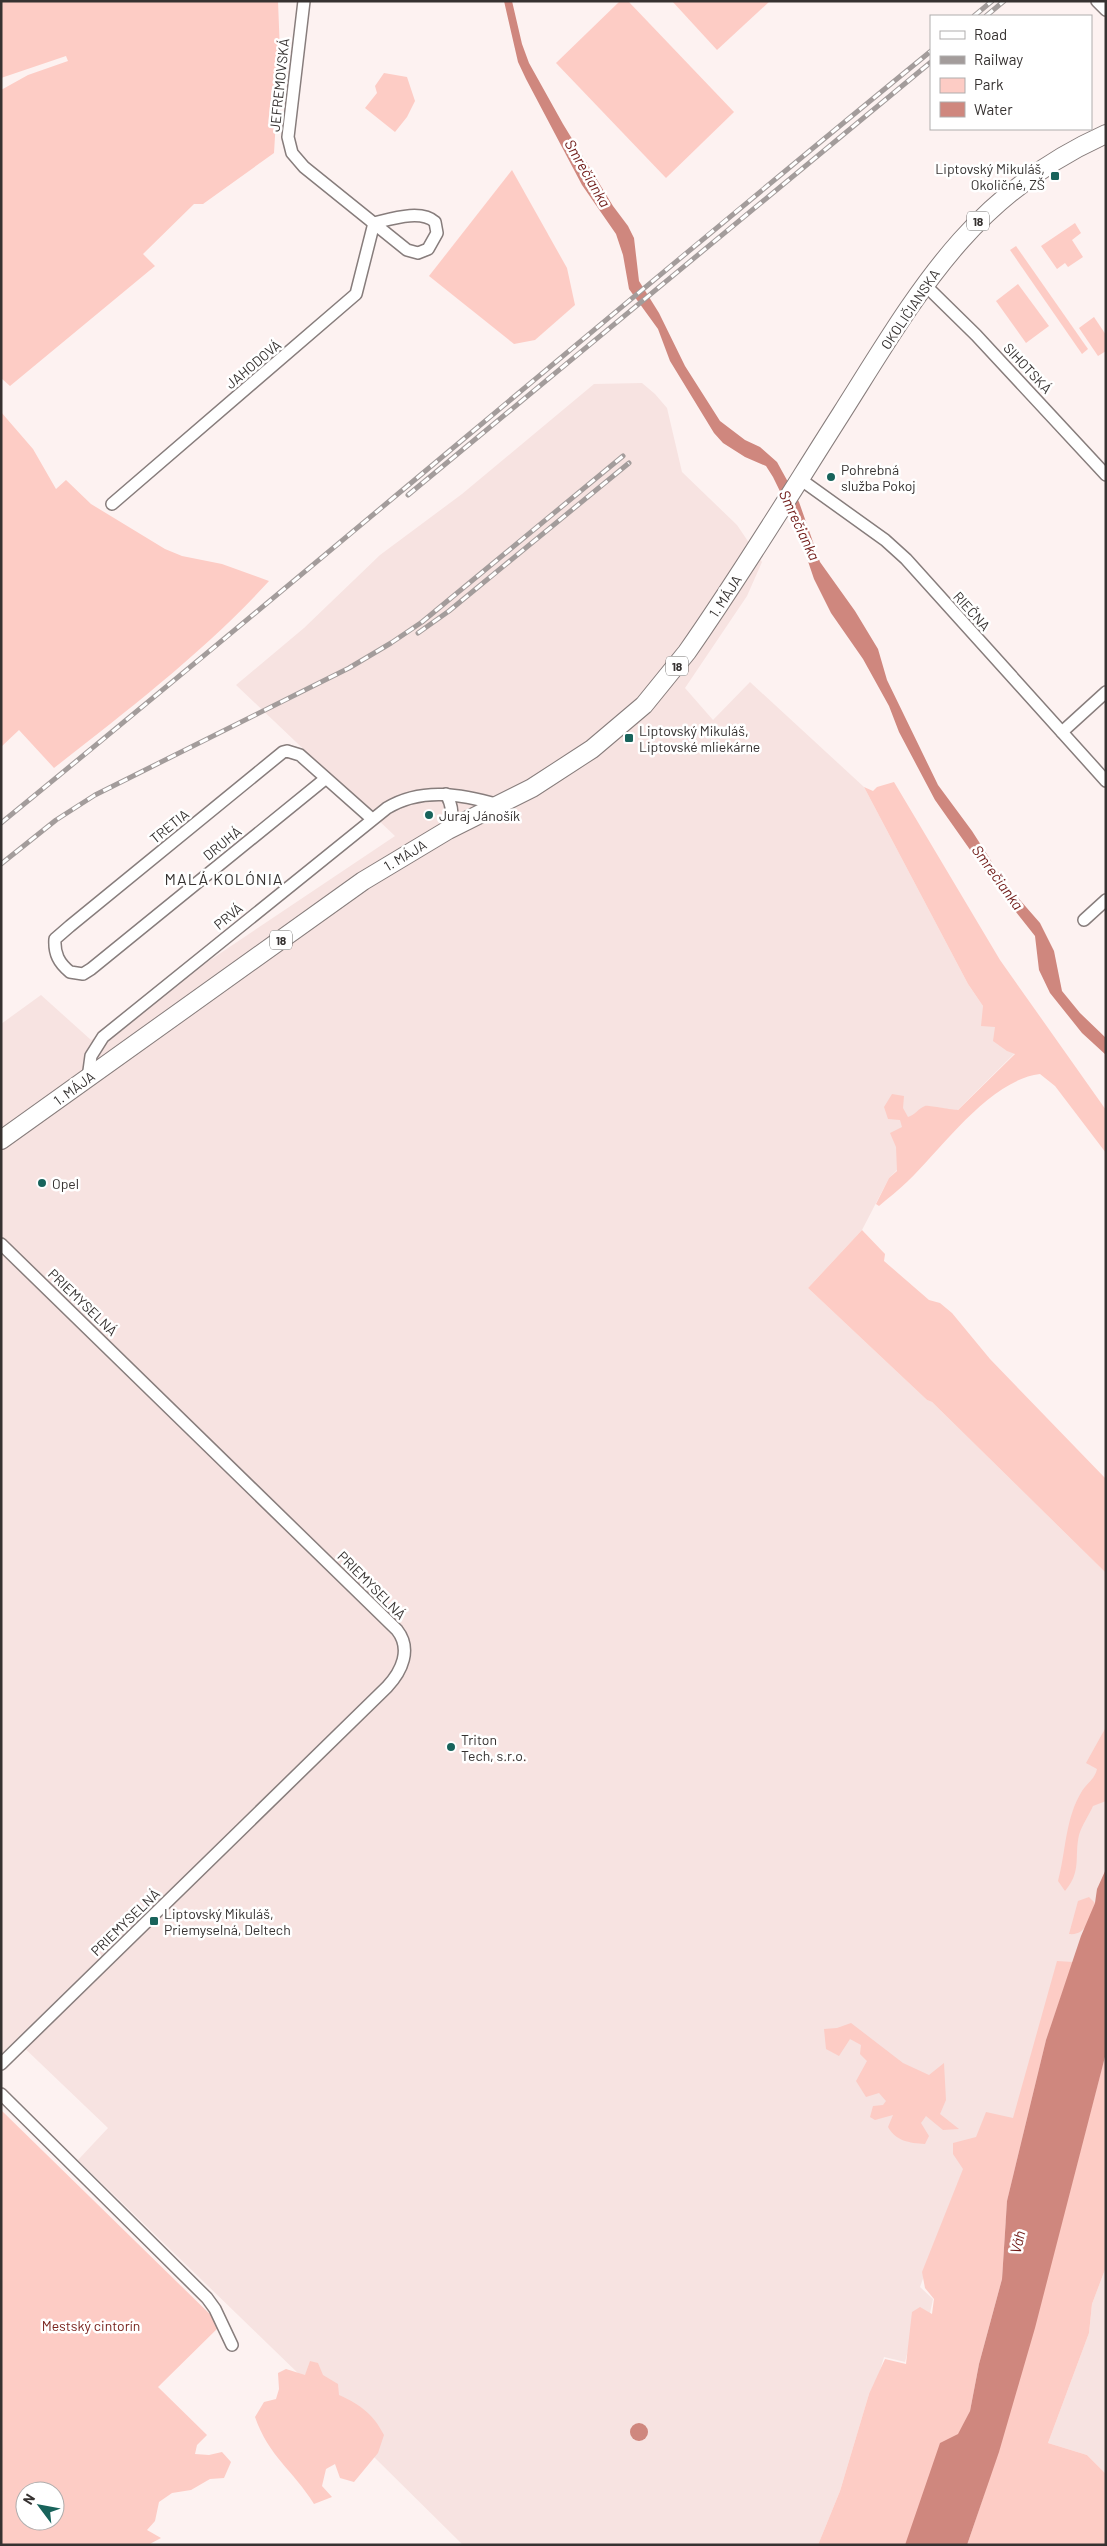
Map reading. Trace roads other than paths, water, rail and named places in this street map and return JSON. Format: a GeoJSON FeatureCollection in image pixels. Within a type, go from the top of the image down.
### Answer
{"type":"FeatureCollection","features":[{"type":"Feature","properties":{"kind":"main road","name":"OKOLIČIANSKA"},"geometry":{"type":"LineString","coordinates":[[765,534],[925,285],[957,243],[1007,194],[1042,168],[1106,134]]}},
{"type":"Feature","properties":{"kind":"main road","name":"1. MÁJA"},"geometry":{"type":"LineString","coordinates":[[1,1140],[363,881],[448,830],[544,781],[619,729],[644,705],[687,652],[765,534]]}},
{"type":"Feature","properties":{"kind":"street","name":"JEFREMOVSKÁ"},"geometry":{"type":"LineString","coordinates":[[304,1],[288,137],[289,148],[304,167],[374,223],[412,252],[423,252],[428,249],[436,238],[437,227],[426,217],[390,219],[374,223]]}},
{"type":"Feature","properties":{"kind":"street"},"geometry":{"type":"LineString","coordinates":[[1097,1],[1106,10]]}},
{"type":"Feature","properties":{"kind":"street","name":"JAHODOVÁ"},"geometry":{"type":"LineString","coordinates":[[112,504],[356,294],[374,223]]}},
{"type":"Feature","properties":{"kind":"street","name":"SIHOTSKÁ"},"geometry":{"type":"LineString","coordinates":[[925,285],[976,335],[1106,475]]}},
{"type":"Feature","properties":{"kind":"street","name":"RIEČNA"},"geometry":{"type":"LineString","coordinates":[[799,481],[885,540],[906,559],[1106,781]]}},
{"type":"Feature","properties":{"kind":"street"},"geometry":{"type":"LineString","coordinates":[[1062,732],[1106,692]]}},
{"type":"Feature","properties":{"kind":"street","name":"TRETIA"},"geometry":{"type":"LineString","coordinates":[[91,969],[83,974],[70,972],[58,958],[54,949],[55,939],[287,751],[300,755],[325,779]]}},
{"type":"Feature","properties":{"kind":"street"},"geometry":{"type":"LineString","coordinates":[[325,779],[371,818]]}},
{"type":"Feature","properties":{"kind":"street","name":"DRUHÁ"},"geometry":{"type":"LineString","coordinates":[[91,969],[325,779]]}},
{"type":"Feature","properties":{"kind":"street","name":"PRVÁ"},"geometry":{"type":"LineString","coordinates":[[88,1078],[91,1056],[103,1038],[371,818],[402,800],[425,794],[446,794],[499,805]]}},
{"type":"Feature","properties":{"kind":"street"},"geometry":{"type":"LineString","coordinates":[[446,794],[452,811],[452,821],[448,830]]}},
{"type":"Feature","properties":{"kind":"street"},"geometry":{"type":"LineString","coordinates":[[1084,920],[1106,900]]}},
{"type":"Feature","properties":{"kind":"street","name":"PRIEMYSELNÁ"},"geometry":{"type":"LineString","coordinates":[[1,1244],[397,1630],[404,1643],[405,1654],[402,1667],[388,1687],[1,2064]]}},
{"type":"Feature","properties":{"kind":"street"},"geometry":{"type":"LineString","coordinates":[[1,2094],[207,2298],[216,2309],[232,2345]]}},
{"type":"Feature","properties":{"kind":"water","name":"Smrečianka"},"geometry":{"type":"Polygon","coordinates":[[[504,1],[512,1],[522,44],[529,63],[563,124],[634,238],[639,281],[659,313],[685,366],[720,421],[745,440],[760,447],[777,462],[799,502],[820,562],[855,611],[878,649],[887,680],[938,785],[972,831],[1006,884],[1040,923],[1054,951],[1062,991],[1080,1013],[1106,1038],[1106,1055],[1082,1033],[1050,993],[1039,970],[1035,936],[997,888],[935,800],[899,732],[889,706],[863,659],[831,613],[814,579],[794,520],[773,477],[766,466],[745,457],[723,443],[714,433],[670,361],[658,329],[629,289],[623,255],[616,234],[582,185],[518,62],[504,1]]]}},
{"type":"Feature","properties":{"kind":"water","name":"Váh"},"geometry":{"type":"Polygon","coordinates":[[[1106,1869],[1106,2053],[1035,2328],[999,2452],[967,2545],[905,2545],[940,2443],[958,2434],[970,2411],[979,2364],[1002,2279],[1007,2201],[1046,2040],[1081,1936],[1095,1903],[1097,1889],[1106,1869]]]}},
{"type":"Feature","properties":{"kind":"water"},"geometry":{"type":"Polygon","coordinates":[[[639,2423],[645,2426],[648,2432],[645,2438],[639,2441],[633,2438],[630,2432],[633,2426],[639,2423]]]}},
{"type":"Feature","properties":{"kind":"railway"},"geometry":{"type":"LineString","coordinates":[[975,15],[992,1]]}},
{"type":"Feature","properties":{"kind":"railway"},"geometry":{"type":"LineString","coordinates":[[987,15],[1004,1]]}},
{"type":"Feature","properties":{"kind":"railway"},"geometry":{"type":"LineString","coordinates":[[1,823],[930,52]]}},
{"type":"Feature","properties":{"kind":"railway"},"geometry":{"type":"LineString","coordinates":[[408,495],[930,63]]}},
{"type":"Feature","properties":{"kind":"railway"},"geometry":{"type":"LineString","coordinates":[[1,864],[56,820],[95,795],[349,668],[391,643],[422,622],[623,456]]}},
{"type":"Feature","properties":{"kind":"railway"},"geometry":{"type":"LineString","coordinates":[[418,633],[449,611],[629,463]]}},
{"type":"Feature","properties":{"kind":"place","name":"Liptovský Mikuláš, Okoličné, ZŠ"},"geometry":{"type":"Point","coordinates":[1055,176]}},
{"type":"Feature","properties":{"kind":"place","name":"Pohrebná služba Pokoj"},"geometry":{"type":"Point","coordinates":[831,477]}},
{"type":"Feature","properties":{"kind":"place","name":"Liptovský Mikuláš, Liptovské mliekárne"},"geometry":{"type":"Point","coordinates":[629,738]}},
{"type":"Feature","properties":{"kind":"place","name":"Juraj Jánošík"},"geometry":{"type":"Point","coordinates":[429,815]}},
{"type":"Feature","properties":{"kind":"place","name":"Opel"},"geometry":{"type":"Point","coordinates":[42,1183]}},
{"type":"Feature","properties":{"kind":"place","name":"Triton Tech, s.r.o."},"geometry":{"type":"Point","coordinates":[451,1747]}},
{"type":"Feature","properties":{"kind":"place","name":"Liptovský Mikuláš, Priemyselná, Deltech"},"geometry":{"type":"Point","coordinates":[154,1921]}},
{"type":"Feature","properties":{"kind":"district","name":"MALÁ KOLÓNIA"},"geometry":{"type":"Point","coordinates":[224,878]}},
{"type":"Feature","properties":{"kind":"park label","name":"Mestský cintorín"},"geometry":{"type":"Point","coordinates":[91,2325]}}]}
